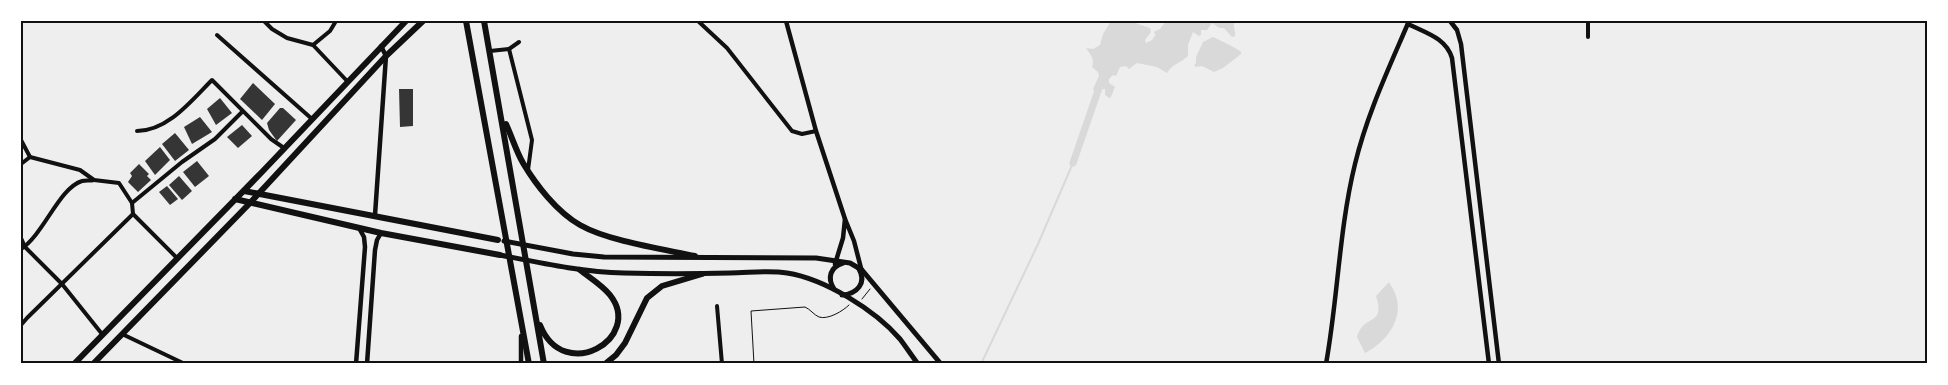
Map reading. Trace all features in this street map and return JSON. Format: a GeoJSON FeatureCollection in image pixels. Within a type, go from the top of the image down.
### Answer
{"type":"FeatureCollection","features":[{"type":"Feature","properties":{"kind":"highway"},"geometry":{"type":"LineString","coordinates":[[74,364],[244,191],[406,21]]}},
{"type":"Feature","properties":{"kind":"highway"},"geometry":{"type":"LineString","coordinates":[[93,364],[259,194],[386,56],[423,21]]}},
{"type":"Feature","properties":{"kind":"highway"},"geometry":{"type":"LineString","coordinates":[[484,21],[544,364]]}},
{"type":"Feature","properties":{"kind":"highway"},"geometry":{"type":"LineString","coordinates":[[465,22],[504,222],[529,364]]}},
{"type":"Feature","properties":{"kind":"highway"},"geometry":{"type":"LineString","coordinates":[[501,113],[528,170],[552,200],[571,219],[580,225],[619,239],[694,256]]}},
{"type":"Feature","properties":{"kind":"highway"},"geometry":{"type":"LineString","coordinates":[[244,191],[498,240]]}},
{"type":"Feature","properties":{"kind":"highway"},"geometry":{"type":"LineString","coordinates":[[235,199],[382,233],[500,255]]}},
{"type":"Feature","properties":{"kind":"highway"},"geometry":{"type":"LineString","coordinates":[[534,306],[544,336],[550,344],[562,353],[577,357],[593,355],[604,347],[614,334],[617,322],[616,308],[610,295],[580,270]]}},
{"type":"Feature","properties":{"kind":"highway"},"geometry":{"type":"LineString","coordinates":[[605,364],[616,355],[624,343],[647,298],[662,286],[702,274]]}},
{"type":"Feature","properties":{"kind":"main road"},"geometry":{"type":"LineString","coordinates":[[498,240],[604,258],[694,256],[816,258],[846,262],[856,266],[876,286],[940,364]]}},
{"type":"Feature","properties":{"kind":"main road"},"geometry":{"type":"LineString","coordinates":[[500,255],[580,270],[622,273],[788,274],[813,280],[842,295],[887,327],[900,339],[918,364]]}},
{"type":"Feature","properties":{"kind":"main road"},"geometry":{"type":"LineString","coordinates":[[836,292],[830,283],[831,272],[837,265],[846,262]]}},
{"type":"Feature","properties":{"kind":"main road"},"geometry":{"type":"LineString","coordinates":[[842,295],[857,291],[861,284],[862,273]]}},
{"type":"Feature","properties":{"kind":"street"},"geometry":{"type":"LineString","coordinates":[[264,21],[272,29],[287,38],[313,45],[348,82]]}},
{"type":"Feature","properties":{"kind":"street"},"geometry":{"type":"LineString","coordinates":[[313,45],[330,31],[336,21]]}},
{"type":"Feature","properties":{"kind":"street"},"geometry":{"type":"LineString","coordinates":[[698,21],[726,48],[792,131],[802,134],[816,131]]}},
{"type":"Feature","properties":{"kind":"street"},"geometry":{"type":"LineString","coordinates":[[786,21],[816,131],[862,273]]}},
{"type":"Feature","properties":{"kind":"street"},"geometry":{"type":"LineString","coordinates":[[1450,21],[1456,30],[1461,44],[1500,364]]}},
{"type":"Feature","properties":{"kind":"street"},"geometry":{"type":"LineString","coordinates":[[1588,21],[1588,37]]}},
{"type":"Feature","properties":{"kind":"street"},"geometry":{"type":"LineString","coordinates":[[1326,364],[1336,281],[1355,164],[1372,107],[1409,23],[1441,40],[1449,48],[1452,58],[1489,364]]}},
{"type":"Feature","properties":{"kind":"street"},"geometry":{"type":"LineString","coordinates":[[217,35],[312,119]]}},
{"type":"Feature","properties":{"kind":"street"},"geometry":{"type":"LineString","coordinates":[[490,51],[510,49],[519,42]]}},
{"type":"Feature","properties":{"kind":"street"},"geometry":{"type":"LineString","coordinates":[[374,215],[386,56],[381,46]]}},
{"type":"Feature","properties":{"kind":"street"},"geometry":{"type":"LineString","coordinates":[[510,49],[532,140],[528,170]]}},
{"type":"Feature","properties":{"kind":"street"},"geometry":{"type":"LineString","coordinates":[[137,131],[156,128],[165,124],[194,99],[212,80],[242,112],[271,139],[284,148]]}},
{"type":"Feature","properties":{"kind":"street"},"geometry":{"type":"LineString","coordinates":[[132,203],[182,162],[215,139],[242,112]]}},
{"type":"Feature","properties":{"kind":"street"},"geometry":{"type":"LineString","coordinates":[[21,140],[30,157],[80,170],[94,180]]}},
{"type":"Feature","properties":{"kind":"street"},"geometry":{"type":"LineString","coordinates":[[21,164],[30,157]]}},
{"type":"Feature","properties":{"kind":"street"},"geometry":{"type":"LineString","coordinates":[[23,248],[30,243],[63,195],[81,181],[94,180],[119,183],[132,203],[133,214],[178,259]]}},
{"type":"Feature","properties":{"kind":"street"},"geometry":{"type":"LineString","coordinates":[[21,325],[133,214]]}},
{"type":"Feature","properties":{"kind":"street"},"geometry":{"type":"LineString","coordinates":[[831,272],[837,261],[843,238],[845,219]]}},
{"type":"Feature","properties":{"kind":"street"},"geometry":{"type":"LineString","coordinates":[[356,364],[365,246],[364,237],[359,228]]}},
{"type":"Feature","properties":{"kind":"street"},"geometry":{"type":"LineString","coordinates":[[367,364],[375,250],[377,240],[382,233]]}},
{"type":"Feature","properties":{"kind":"street"},"geometry":{"type":"LineString","coordinates":[[21,238],[23,248],[62,284],[102,334]]}},
{"type":"Feature","properties":{"kind":"street"},"geometry":{"type":"LineString","coordinates":[[717,306],[722,364]]}},
{"type":"Feature","properties":{"kind":"street"},"geometry":{"type":"LineString","coordinates":[[521,364],[522,322]]}},
{"type":"Feature","properties":{"kind":"street"},"geometry":{"type":"LineString","coordinates":[[122,334],[186,364]]}},
{"type":"Feature","properties":{"kind":"path"},"geometry":{"type":"LineString","coordinates":[[754,364],[750,311],[805,307],[822,318],[846,309],[862,300],[876,286]]}},
{"type":"Feature","properties":{"kind":"shaded area"},"geometry":{"type":"Polygon","coordinates":[[[21,21],[1927,21],[1927,364],[21,364],[21,21]]]}},
{"type":"Feature","properties":{"kind":"shaded area"},"geometry":{"type":"Polygon","coordinates":[[[1111,21],[1129,21],[1150,28],[1151,32],[1145,40],[1146,43],[1152,40],[1156,34],[1154,34],[1155,31],[1160,29],[1166,21],[1235,21],[1235,36],[1232,37],[1224,28],[1219,28],[1212,23],[1207,30],[1201,30],[1201,35],[1199,36],[1193,32],[1188,45],[1188,56],[1167,73],[1157,67],[1137,63],[1129,69],[1126,66],[1120,67],[1116,76],[1113,75],[1109,79],[1109,83],[1115,87],[1109,98],[1105,95],[1105,89],[1102,89],[1098,94],[1093,89],[1099,76],[1098,72],[1092,67],[1092,59],[1086,48],[1093,49],[1100,45],[1103,34],[1111,21]]]}},
{"type":"Feature","properties":{"kind":"shaded area"},"geometry":{"type":"Polygon","coordinates":[[[1213,37],[1241,52],[1223,68],[1214,72],[1202,66],[1196,67],[1194,65],[1203,42],[1213,37]]]}},
{"type":"Feature","properties":{"kind":"shaded area"},"geometry":{"type":"Polygon","coordinates":[[[1389,282],[1398,305],[1395,322],[1386,337],[1365,353],[1357,337],[1364,325],[1376,316],[1378,306],[1376,296],[1389,282]]]}},
{"type":"Feature","properties":{"kind":"building"},"geometry":{"type":"Polygon","coordinates":[[[253,83],[275,104],[262,120],[240,99],[253,83]]]}},
{"type":"Feature","properties":{"kind":"building"},"geometry":{"type":"Polygon","coordinates":[[[399,89],[413,89],[413,126],[400,127],[399,89]]]}},
{"type":"Feature","properties":{"kind":"building"},"geometry":{"type":"Polygon","coordinates":[[[220,98],[232,113],[216,125],[207,109],[220,98]]]}},
{"type":"Feature","properties":{"kind":"building"},"geometry":{"type":"Polygon","coordinates":[[[280,108],[283,108],[296,120],[277,141],[269,130],[267,123],[280,108]]]}},
{"type":"Feature","properties":{"kind":"building"},"geometry":{"type":"Polygon","coordinates":[[[200,117],[212,132],[192,144],[184,127],[200,117]]]}},
{"type":"Feature","properties":{"kind":"building"},"geometry":{"type":"Polygon","coordinates":[[[242,125],[252,136],[238,148],[227,137],[242,125]]]}},
{"type":"Feature","properties":{"kind":"building"},"geometry":{"type":"Polygon","coordinates":[[[175,133],[189,150],[175,161],[162,144],[175,133]]]}},
{"type":"Feature","properties":{"kind":"building"},"geometry":{"type":"Polygon","coordinates":[[[160,147],[170,160],[155,175],[145,161],[160,147]]]}},
{"type":"Feature","properties":{"kind":"building"},"geometry":{"type":"Polygon","coordinates":[[[197,161],[209,176],[195,187],[183,172],[197,161]]]}},
{"type":"Feature","properties":{"kind":"building"},"geometry":{"type":"Polygon","coordinates":[[[139,164],[149,174],[147,176],[151,180],[138,192],[128,182],[132,176],[130,173],[139,164]]]}},
{"type":"Feature","properties":{"kind":"building"},"geometry":{"type":"Polygon","coordinates":[[[179,176],[192,191],[182,200],[169,185],[179,176]]]}},
{"type":"Feature","properties":{"kind":"building"},"geometry":{"type":"Polygon","coordinates":[[[167,186],[178,199],[170,205],[159,192],[167,186]]]}},
{"type":"Feature","properties":{"kind":"waterway"},"geometry":{"type":"LineString","coordinates":[[1073,163],[1100,85]]}},
{"type":"Feature","properties":{"kind":"waterway"},"geometry":{"type":"LineString","coordinates":[[981,364],[1038,244],[1073,163]]}}]}
